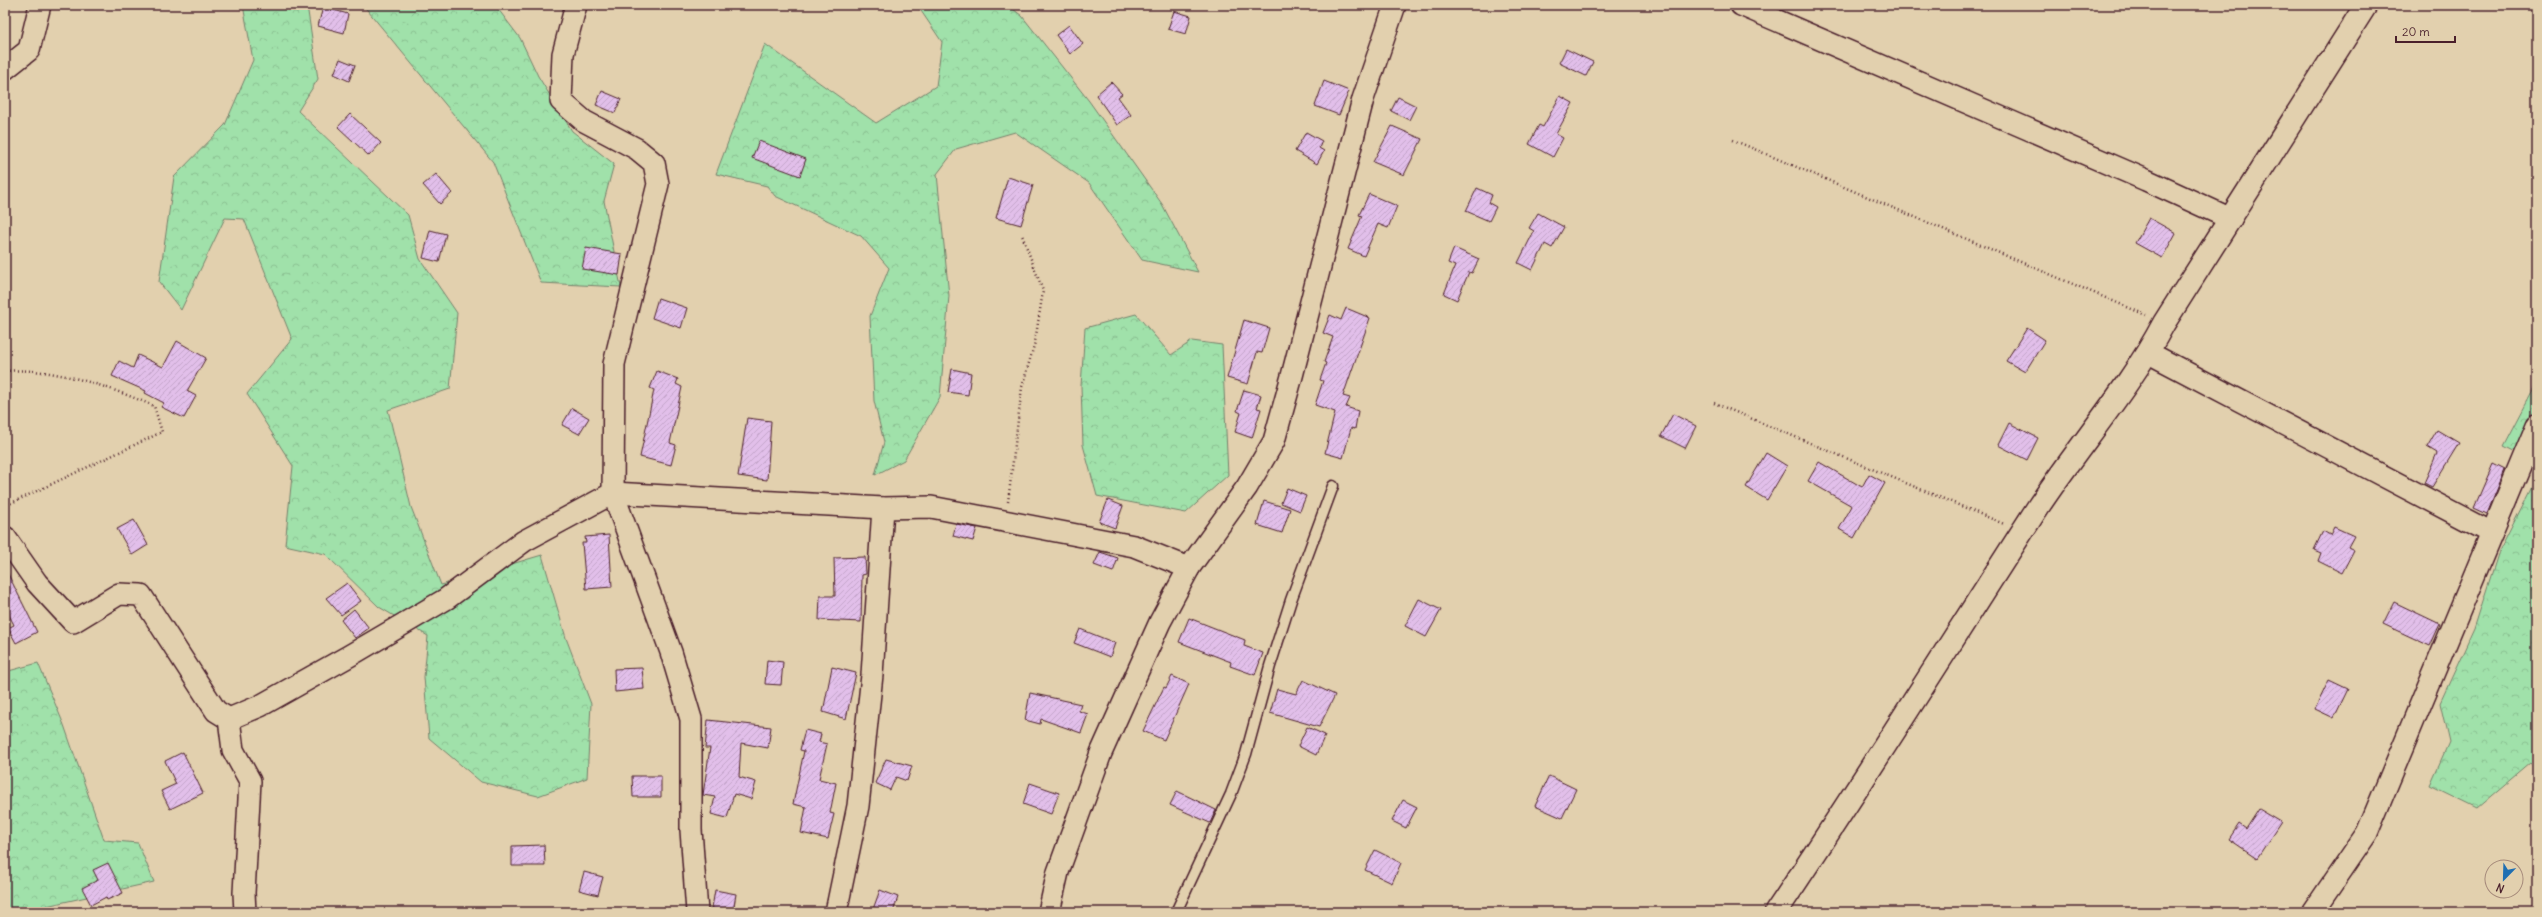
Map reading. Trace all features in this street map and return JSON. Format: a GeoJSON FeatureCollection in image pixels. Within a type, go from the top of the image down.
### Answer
{"type":"FeatureCollection","features":[{"type":"Feature","properties":{"kind":"main road"},"geometry":{"type":"LineString","coordinates":[[1776,912],[1850,802],[2023,532],[2149,353],[2164,323],[2366,5]]}},
{"type":"Feature","properties":{"kind":"street"},"geometry":{"type":"LineString","coordinates":[[5,69],[29,50],[40,5]]}},
{"type":"Feature","properties":{"kind":"street"},"geometry":{"type":"LineString","coordinates":[[576,5],[563,54],[561,101],[584,120],[637,148],[654,162],[658,184],[614,364],[613,493],[671,652],[691,719],[691,830],[696,912]]}},
{"type":"Feature","properties":{"kind":"street"},"geometry":{"type":"LineString","coordinates":[[1741,5],[2146,180],[2231,219]]}},
{"type":"Feature","properties":{"kind":"street"},"geometry":{"type":"LineString","coordinates":[[1049,912],[1058,872],[1101,753],[1160,622],[1189,568],[1247,487],[1274,441],[1292,376],[1362,99],[1390,7]]}},
{"type":"Feature","properties":{"kind":"street"},"geometry":{"type":"LineString","coordinates":[[2149,353],[2492,533]]}},
{"type":"Feature","properties":{"kind":"street"},"geometry":{"type":"LineString","coordinates":[[2313,912],[2367,833],[2537,426]]}},
{"type":"Feature","properties":{"kind":"street"},"geometry":{"type":"LineString","coordinates":[[229,720],[260,706],[446,599],[524,541],[613,493],[883,508],[931,507],[1134,546],[1189,568]]}},
{"type":"Feature","properties":{"kind":"street"},"geometry":{"type":"LineString","coordinates":[[836,912],[858,806],[872,675],[883,508]]}},
{"type":"Feature","properties":{"kind":"street"},"geometry":{"type":"LineString","coordinates":[[5,537],[37,583],[73,622],[119,594],[141,595],[216,711],[229,720],[234,750],[250,782],[244,893],[245,912]]}},
{"type":"Feature","properties":{"kind":"lane"},"geometry":{"type":"LineString","coordinates":[[1176,912],[1231,794],[1246,754],[1284,622],[1333,486]]}},
{"type":"Feature","properties":{"kind":"path"},"geometry":{"type":"LineString","coordinates":[[1733,140],[2164,323]]}},
{"type":"Feature","properties":{"kind":"path"},"geometry":{"type":"LineString","coordinates":[[1006,522],[1022,387],[1036,342],[1044,291],[1022,235]]}},
{"type":"Feature","properties":{"kind":"path"},"geometry":{"type":"LineString","coordinates":[[5,371],[28,369],[95,384],[135,398],[154,406],[162,432],[5,506]]}},
{"type":"Feature","properties":{"kind":"path"},"geometry":{"type":"LineString","coordinates":[[1714,403],[2023,532]]}},
{"type":"Feature","properties":{"kind":"green space"},"geometry":{"type":"Polygon","coordinates":[[[243,5],[307,5],[318,79],[298,111],[408,215],[420,259],[457,313],[450,389],[388,410],[411,507],[441,585],[542,555],[566,638],[591,704],[587,778],[538,796],[481,782],[429,738],[424,677],[428,636],[379,607],[325,554],[285,545],[293,466],[247,394],[292,339],[244,219],[225,218],[181,310],[159,282],[174,177],[225,125],[253,60],[243,5]]]}},
{"type":"Feature","properties":{"kind":"green space"},"geometry":{"type":"Polygon","coordinates":[[[363,5],[495,5],[520,38],[538,76],[572,131],[614,164],[604,201],[621,287],[541,283],[493,162],[363,5]]]}},
{"type":"Feature","properties":{"kind":"green space"},"geometry":{"type":"Polygon","coordinates":[[[917,5],[1008,5],[1022,16],[1089,101],[1162,204],[1198,272],[1142,260],[1089,183],[1015,132],[956,149],[937,174],[949,296],[940,397],[904,460],[875,475],[884,442],[874,401],[870,316],[889,268],[861,236],[775,196],[767,186],[716,174],[765,44],[876,123],[936,86],[942,42],[917,5]]]}},
{"type":"Feature","properties":{"kind":"green space"},"geometry":{"type":"Polygon","coordinates":[[[1136,314],[1171,355],[1192,341],[1222,345],[1228,475],[1186,513],[1097,496],[1083,445],[1081,386],[1085,328],[1136,314]]]}},
{"type":"Feature","properties":{"kind":"green space"},"geometry":{"type":"Polygon","coordinates":[[[2537,383],[2537,463],[2504,446],[2537,383]]]}},
{"type":"Feature","properties":{"kind":"green space"},"geometry":{"type":"Polygon","coordinates":[[[2537,477],[2537,770],[2530,763],[2477,808],[2430,785],[2449,742],[2440,703],[2474,629],[2498,554],[2537,477]]]}},
{"type":"Feature","properties":{"kind":"green space"},"geometry":{"type":"Polygon","coordinates":[[[38,663],[64,725],[104,840],[138,843],[154,882],[19,912],[5,912],[5,672],[38,663]]]}},
{"type":"Feature","properties":{"kind":"building"},"geometry":{"type":"Polygon","coordinates":[[[323,7],[348,14],[344,33],[318,26],[323,7]]]}},
{"type":"Feature","properties":{"kind":"building"},"geometry":{"type":"Polygon","coordinates":[[[1174,11],[1191,16],[1186,34],[1168,29],[1174,11]]]}},
{"type":"Feature","properties":{"kind":"building"},"geometry":{"type":"Polygon","coordinates":[[[1069,25],[1083,44],[1070,54],[1056,35],[1069,25]]]}},
{"type":"Feature","properties":{"kind":"building"},"geometry":{"type":"Polygon","coordinates":[[[1566,49],[1593,62],[1586,76],[1559,63],[1566,49]]]}},
{"type":"Feature","properties":{"kind":"building"},"geometry":{"type":"Polygon","coordinates":[[[340,59],[355,65],[349,81],[334,74],[340,59]]]}},
{"type":"Feature","properties":{"kind":"building"},"geometry":{"type":"Polygon","coordinates":[[[1324,81],[1349,91],[1339,115],[1315,106],[1324,81]]]}},
{"type":"Feature","properties":{"kind":"building"},"geometry":{"type":"Polygon","coordinates":[[[1111,82],[1122,94],[1118,97],[1131,115],[1117,125],[1096,95],[1111,82]]]}},
{"type":"Feature","properties":{"kind":"building"},"geometry":{"type":"Polygon","coordinates":[[[602,91],[621,99],[615,113],[596,105],[602,91]]]}},
{"type":"Feature","properties":{"kind":"building"},"geometry":{"type":"Polygon","coordinates":[[[1560,96],[1573,103],[1556,134],[1563,138],[1553,157],[1529,144],[1539,125],[1543,127],[1560,96]]]}},
{"type":"Feature","properties":{"kind":"building"},"geometry":{"type":"Polygon","coordinates":[[[1398,97],[1416,106],[1409,120],[1391,111],[1398,97]]]}},
{"type":"Feature","properties":{"kind":"building"},"geometry":{"type":"Polygon","coordinates":[[[350,114],[381,143],[369,156],[338,127],[350,114]]]}},
{"type":"Feature","properties":{"kind":"building"},"geometry":{"type":"Polygon","coordinates":[[[1392,126],[1422,139],[1404,175],[1373,162],[1392,126]]]}},
{"type":"Feature","properties":{"kind":"building"},"geometry":{"type":"Polygon","coordinates":[[[1306,132],[1322,141],[1319,148],[1324,151],[1317,164],[1295,151],[1306,132]]]}},
{"type":"Feature","properties":{"kind":"building"},"geometry":{"type":"Polygon","coordinates":[[[759,141],[806,159],[800,176],[752,158],[759,141]]]}},
{"type":"Feature","properties":{"kind":"building"},"geometry":{"type":"Polygon","coordinates":[[[436,174],[452,193],[440,204],[423,185],[436,174]]]}},
{"type":"Feature","properties":{"kind":"building"},"geometry":{"type":"Polygon","coordinates":[[[1008,177],[1033,185],[1021,225],[996,218],[1008,177]]]}},
{"type":"Feature","properties":{"kind":"building"},"geometry":{"type":"Polygon","coordinates":[[[1477,188],[1492,195],[1489,203],[1496,207],[1489,221],[1466,211],[1477,188]]]}},
{"type":"Feature","properties":{"kind":"building"},"geometry":{"type":"Polygon","coordinates":[[[1369,194],[1397,206],[1388,228],[1378,224],[1364,256],[1348,249],[1362,216],[1359,215],[1369,194]]]}},
{"type":"Feature","properties":{"kind":"building"},"geometry":{"type":"Polygon","coordinates":[[[1538,213],[1564,227],[1552,248],[1545,244],[1532,270],[1518,263],[1534,231],[1529,228],[1538,213]]]}},
{"type":"Feature","properties":{"kind":"building"},"geometry":{"type":"Polygon","coordinates":[[[2149,218],[2176,233],[2162,258],[2135,243],[2149,218]]]}},
{"type":"Feature","properties":{"kind":"building"},"geometry":{"type":"Polygon","coordinates":[[[430,230],[446,234],[439,262],[423,258],[430,230]]]}},
{"type":"Feature","properties":{"kind":"building"},"geometry":{"type":"Polygon","coordinates":[[[586,248],[622,254],[619,275],[582,269],[586,248]]]}},
{"type":"Feature","properties":{"kind":"building"},"geometry":{"type":"Polygon","coordinates":[[[1454,248],[1479,259],[1472,273],[1469,272],[1457,300],[1444,294],[1455,266],[1448,263],[1454,248]]]}},
{"type":"Feature","properties":{"kind":"building"},"geometry":{"type":"Polygon","coordinates":[[[658,298],[687,308],[681,328],[652,318],[658,298]]]}},
{"type":"Feature","properties":{"kind":"building"},"geometry":{"type":"Polygon","coordinates":[[[1346,308],[1370,318],[1343,396],[1350,398],[1346,407],[1358,411],[1355,429],[1351,428],[1343,458],[1325,453],[1335,412],[1315,405],[1323,381],[1320,380],[1326,363],[1324,362],[1333,337],[1323,333],[1330,315],[1341,320],[1346,308]]]}},
{"type":"Feature","properties":{"kind":"building"},"geometry":{"type":"Polygon","coordinates":[[[1244,320],[1269,328],[1262,353],[1257,352],[1248,384],[1227,378],[1244,320]]]}},
{"type":"Feature","properties":{"kind":"building"},"geometry":{"type":"Polygon","coordinates":[[[2027,328],[2045,340],[2025,372],[2006,361],[2027,328]]]}},
{"type":"Feature","properties":{"kind":"building"},"geometry":{"type":"Polygon","coordinates":[[[177,341],[206,358],[187,391],[196,396],[184,418],[161,407],[164,403],[145,393],[146,391],[112,376],[119,361],[133,368],[138,355],[163,367],[177,341]]]}},
{"type":"Feature","properties":{"kind":"building"},"geometry":{"type":"Polygon","coordinates":[[[952,369],[971,373],[968,395],[948,392],[952,369]]]}},
{"type":"Feature","properties":{"kind":"building"},"geometry":{"type":"Polygon","coordinates":[[[657,371],[678,379],[676,384],[682,387],[670,443],[676,445],[671,465],[640,457],[654,390],[650,388],[657,371]]]}},
{"type":"Feature","properties":{"kind":"building"},"geometry":{"type":"Polygon","coordinates":[[[1244,390],[1261,395],[1257,408],[1261,409],[1252,438],[1235,432],[1241,413],[1237,411],[1244,390]]]}},
{"type":"Feature","properties":{"kind":"building"},"geometry":{"type":"Polygon","coordinates":[[[572,408],[589,418],[579,434],[562,425],[572,408]]]}},
{"type":"Feature","properties":{"kind":"building"},"geometry":{"type":"Polygon","coordinates":[[[1673,414],[1696,426],[1685,448],[1661,436],[1673,414]]]}},
{"type":"Feature","properties":{"kind":"building"},"geometry":{"type":"Polygon","coordinates":[[[747,418],[771,421],[767,480],[738,476],[747,418]]]}},
{"type":"Feature","properties":{"kind":"building"},"geometry":{"type":"Polygon","coordinates":[[[2009,423],[2038,438],[2027,460],[1998,445],[2009,423]]]}},
{"type":"Feature","properties":{"kind":"building"},"geometry":{"type":"Polygon","coordinates":[[[2437,430],[2459,443],[2432,487],[2424,483],[2437,453],[2427,447],[2437,430]]]}},
{"type":"Feature","properties":{"kind":"building"},"geometry":{"type":"Polygon","coordinates":[[[1766,453],[1787,466],[1767,500],[1746,487],[1766,453]]]}},
{"type":"Feature","properties":{"kind":"building"},"geometry":{"type":"Polygon","coordinates":[[[1819,462],[1862,487],[1869,474],[1885,483],[1854,538],[1839,529],[1852,506],[1808,481],[1819,462]]]}},
{"type":"Feature","properties":{"kind":"building"},"geometry":{"type":"Polygon","coordinates":[[[2493,464],[2505,470],[2487,514],[2474,508],[2493,464]]]}},
{"type":"Feature","properties":{"kind":"building"},"geometry":{"type":"Polygon","coordinates":[[[1287,488],[1306,496],[1300,511],[1281,503],[1287,488]]]}},
{"type":"Feature","properties":{"kind":"building"},"geometry":{"type":"Polygon","coordinates":[[[1108,500],[1123,506],[1115,528],[1099,522],[1108,500]]]}},
{"type":"Feature","properties":{"kind":"building"},"geometry":{"type":"Polygon","coordinates":[[[1264,501],[1290,509],[1282,533],[1257,525],[1264,501]]]}},
{"type":"Feature","properties":{"kind":"building"},"geometry":{"type":"Polygon","coordinates":[[[134,520],[148,545],[132,555],[117,529],[134,520]]]}},
{"type":"Feature","properties":{"kind":"building"},"geometry":{"type":"Polygon","coordinates":[[[956,524],[977,528],[973,541],[953,536],[956,524]]]}},
{"type":"Feature","properties":{"kind":"building"},"geometry":{"type":"Polygon","coordinates":[[[2334,527],[2354,536],[2348,547],[2354,550],[2342,573],[2318,561],[2321,553],[2314,550],[2323,531],[2330,535],[2334,527]]]}},
{"type":"Feature","properties":{"kind":"building"},"geometry":{"type":"Polygon","coordinates":[[[609,535],[612,587],[586,589],[582,543],[586,543],[585,537],[609,535]]]}},
{"type":"Feature","properties":{"kind":"building"},"geometry":{"type":"Polygon","coordinates":[[[1100,552],[1118,558],[1113,572],[1094,565],[1100,552]]]}},
{"type":"Feature","properties":{"kind":"building"},"geometry":{"type":"Polygon","coordinates":[[[865,557],[866,574],[862,575],[861,622],[819,620],[820,596],[835,596],[834,558],[865,557]]]}},
{"type":"Feature","properties":{"kind":"building"},"geometry":{"type":"Polygon","coordinates":[[[5,568],[37,632],[16,643],[8,628],[14,625],[5,607],[5,568]]]}},
{"type":"Feature","properties":{"kind":"building"},"geometry":{"type":"Polygon","coordinates":[[[347,583],[361,601],[341,615],[326,598],[347,583]]]}},
{"type":"Feature","properties":{"kind":"building"},"geometry":{"type":"Polygon","coordinates":[[[1419,599],[1441,610],[1426,637],[1405,626],[1419,599]]]}},
{"type":"Feature","properties":{"kind":"building"},"geometry":{"type":"Polygon","coordinates":[[[2394,602],[2440,624],[2430,646],[2383,624],[2394,602]]]}},
{"type":"Feature","properties":{"kind":"building"},"geometry":{"type":"Polygon","coordinates":[[[354,609],[369,628],[355,638],[341,620],[354,609]]]}},
{"type":"Feature","properties":{"kind":"building"},"geometry":{"type":"Polygon","coordinates":[[[1189,618],[1245,640],[1244,646],[1263,653],[1255,675],[1230,666],[1231,662],[1179,642],[1189,618]]]}},
{"type":"Feature","properties":{"kind":"building"},"geometry":{"type":"Polygon","coordinates":[[[1080,629],[1115,643],[1110,657],[1074,643],[1080,629]]]}},
{"type":"Feature","properties":{"kind":"building"},"geometry":{"type":"Polygon","coordinates":[[[767,660],[783,662],[781,685],[765,684],[767,660]]]}},
{"type":"Feature","properties":{"kind":"building"},"geometry":{"type":"Polygon","coordinates":[[[832,667],[856,673],[846,719],[823,712],[832,667]]]}},
{"type":"Feature","properties":{"kind":"building"},"geometry":{"type":"Polygon","coordinates":[[[642,668],[644,689],[615,692],[614,669],[642,668]]]}},
{"type":"Feature","properties":{"kind":"building"},"geometry":{"type":"Polygon","coordinates":[[[1172,676],[1189,684],[1164,740],[1143,731],[1164,687],[1166,688],[1172,676]]]}},
{"type":"Feature","properties":{"kind":"building"},"geometry":{"type":"Polygon","coordinates":[[[1303,680],[1335,695],[1319,727],[1270,713],[1277,689],[1296,694],[1303,680]]]}},
{"type":"Feature","properties":{"kind":"building"},"geometry":{"type":"Polygon","coordinates":[[[2329,680],[2348,689],[2334,718],[2315,709],[2329,680]]]}},
{"type":"Feature","properties":{"kind":"building"},"geometry":{"type":"Polygon","coordinates":[[[1030,693],[1081,704],[1079,711],[1088,714],[1081,733],[1041,719],[1040,724],[1025,720],[1030,693]]]}},
{"type":"Feature","properties":{"kind":"building"},"geometry":{"type":"Polygon","coordinates":[[[708,720],[771,727],[768,748],[741,743],[739,777],[756,782],[751,799],[734,794],[727,818],[711,814],[715,797],[703,795],[710,748],[705,748],[708,720]]]}},
{"type":"Feature","properties":{"kind":"building"},"geometry":{"type":"Polygon","coordinates":[[[1307,727],[1325,735],[1316,755],[1298,746],[1307,727]]]}},
{"type":"Feature","properties":{"kind":"building"},"geometry":{"type":"Polygon","coordinates":[[[805,730],[821,734],[819,742],[827,744],[819,779],[836,783],[830,813],[834,814],[828,839],[801,833],[806,807],[793,804],[804,751],[800,750],[805,730]]]}},
{"type":"Feature","properties":{"kind":"building"},"geometry":{"type":"Polygon","coordinates":[[[183,752],[203,793],[170,809],[161,791],[176,784],[165,761],[183,752]]]}},
{"type":"Feature","properties":{"kind":"building"},"geometry":{"type":"Polygon","coordinates":[[[886,759],[912,766],[907,781],[896,777],[890,790],[875,783],[886,759]]]}},
{"type":"Feature","properties":{"kind":"building"},"geometry":{"type":"Polygon","coordinates":[[[632,776],[661,776],[661,797],[633,797],[632,776]]]}},
{"type":"Feature","properties":{"kind":"building"},"geometry":{"type":"Polygon","coordinates":[[[1549,776],[1576,789],[1562,818],[1535,806],[1549,776]]]}},
{"type":"Feature","properties":{"kind":"building"},"geometry":{"type":"Polygon","coordinates":[[[1030,783],[1059,793],[1051,814],[1023,804],[1030,783]]]}},
{"type":"Feature","properties":{"kind":"building"},"geometry":{"type":"Polygon","coordinates":[[[1177,791],[1216,810],[1210,823],[1170,805],[1177,791]]]}},
{"type":"Feature","properties":{"kind":"building"},"geometry":{"type":"Polygon","coordinates":[[[1403,800],[1417,807],[1406,828],[1392,821],[1403,800]]]}},
{"type":"Feature","properties":{"kind":"building"},"geometry":{"type":"Polygon","coordinates":[[[2259,809],[2281,822],[2257,858],[2229,839],[2239,824],[2246,829],[2259,809]]]}},
{"type":"Feature","properties":{"kind":"building"},"geometry":{"type":"Polygon","coordinates":[[[544,845],[545,866],[512,866],[512,846],[544,845]]]}},
{"type":"Feature","properties":{"kind":"building"},"geometry":{"type":"Polygon","coordinates":[[[1375,850],[1401,863],[1392,883],[1365,870],[1375,850]]]}},
{"type":"Feature","properties":{"kind":"building"},"geometry":{"type":"Polygon","coordinates":[[[108,863],[123,893],[107,900],[106,897],[91,905],[82,888],[98,880],[93,870],[108,863]]]}},
{"type":"Feature","properties":{"kind":"building"},"geometry":{"type":"Polygon","coordinates":[[[584,872],[603,877],[598,895],[579,890],[584,872]]]}},
{"type":"Feature","properties":{"kind":"building"},"geometry":{"type":"Polygon","coordinates":[[[715,890],[736,894],[733,912],[712,908],[715,890]]]}},
{"type":"Feature","properties":{"kind":"building"},"geometry":{"type":"Polygon","coordinates":[[[880,890],[898,897],[893,912],[872,912],[880,890]]]}}]}
